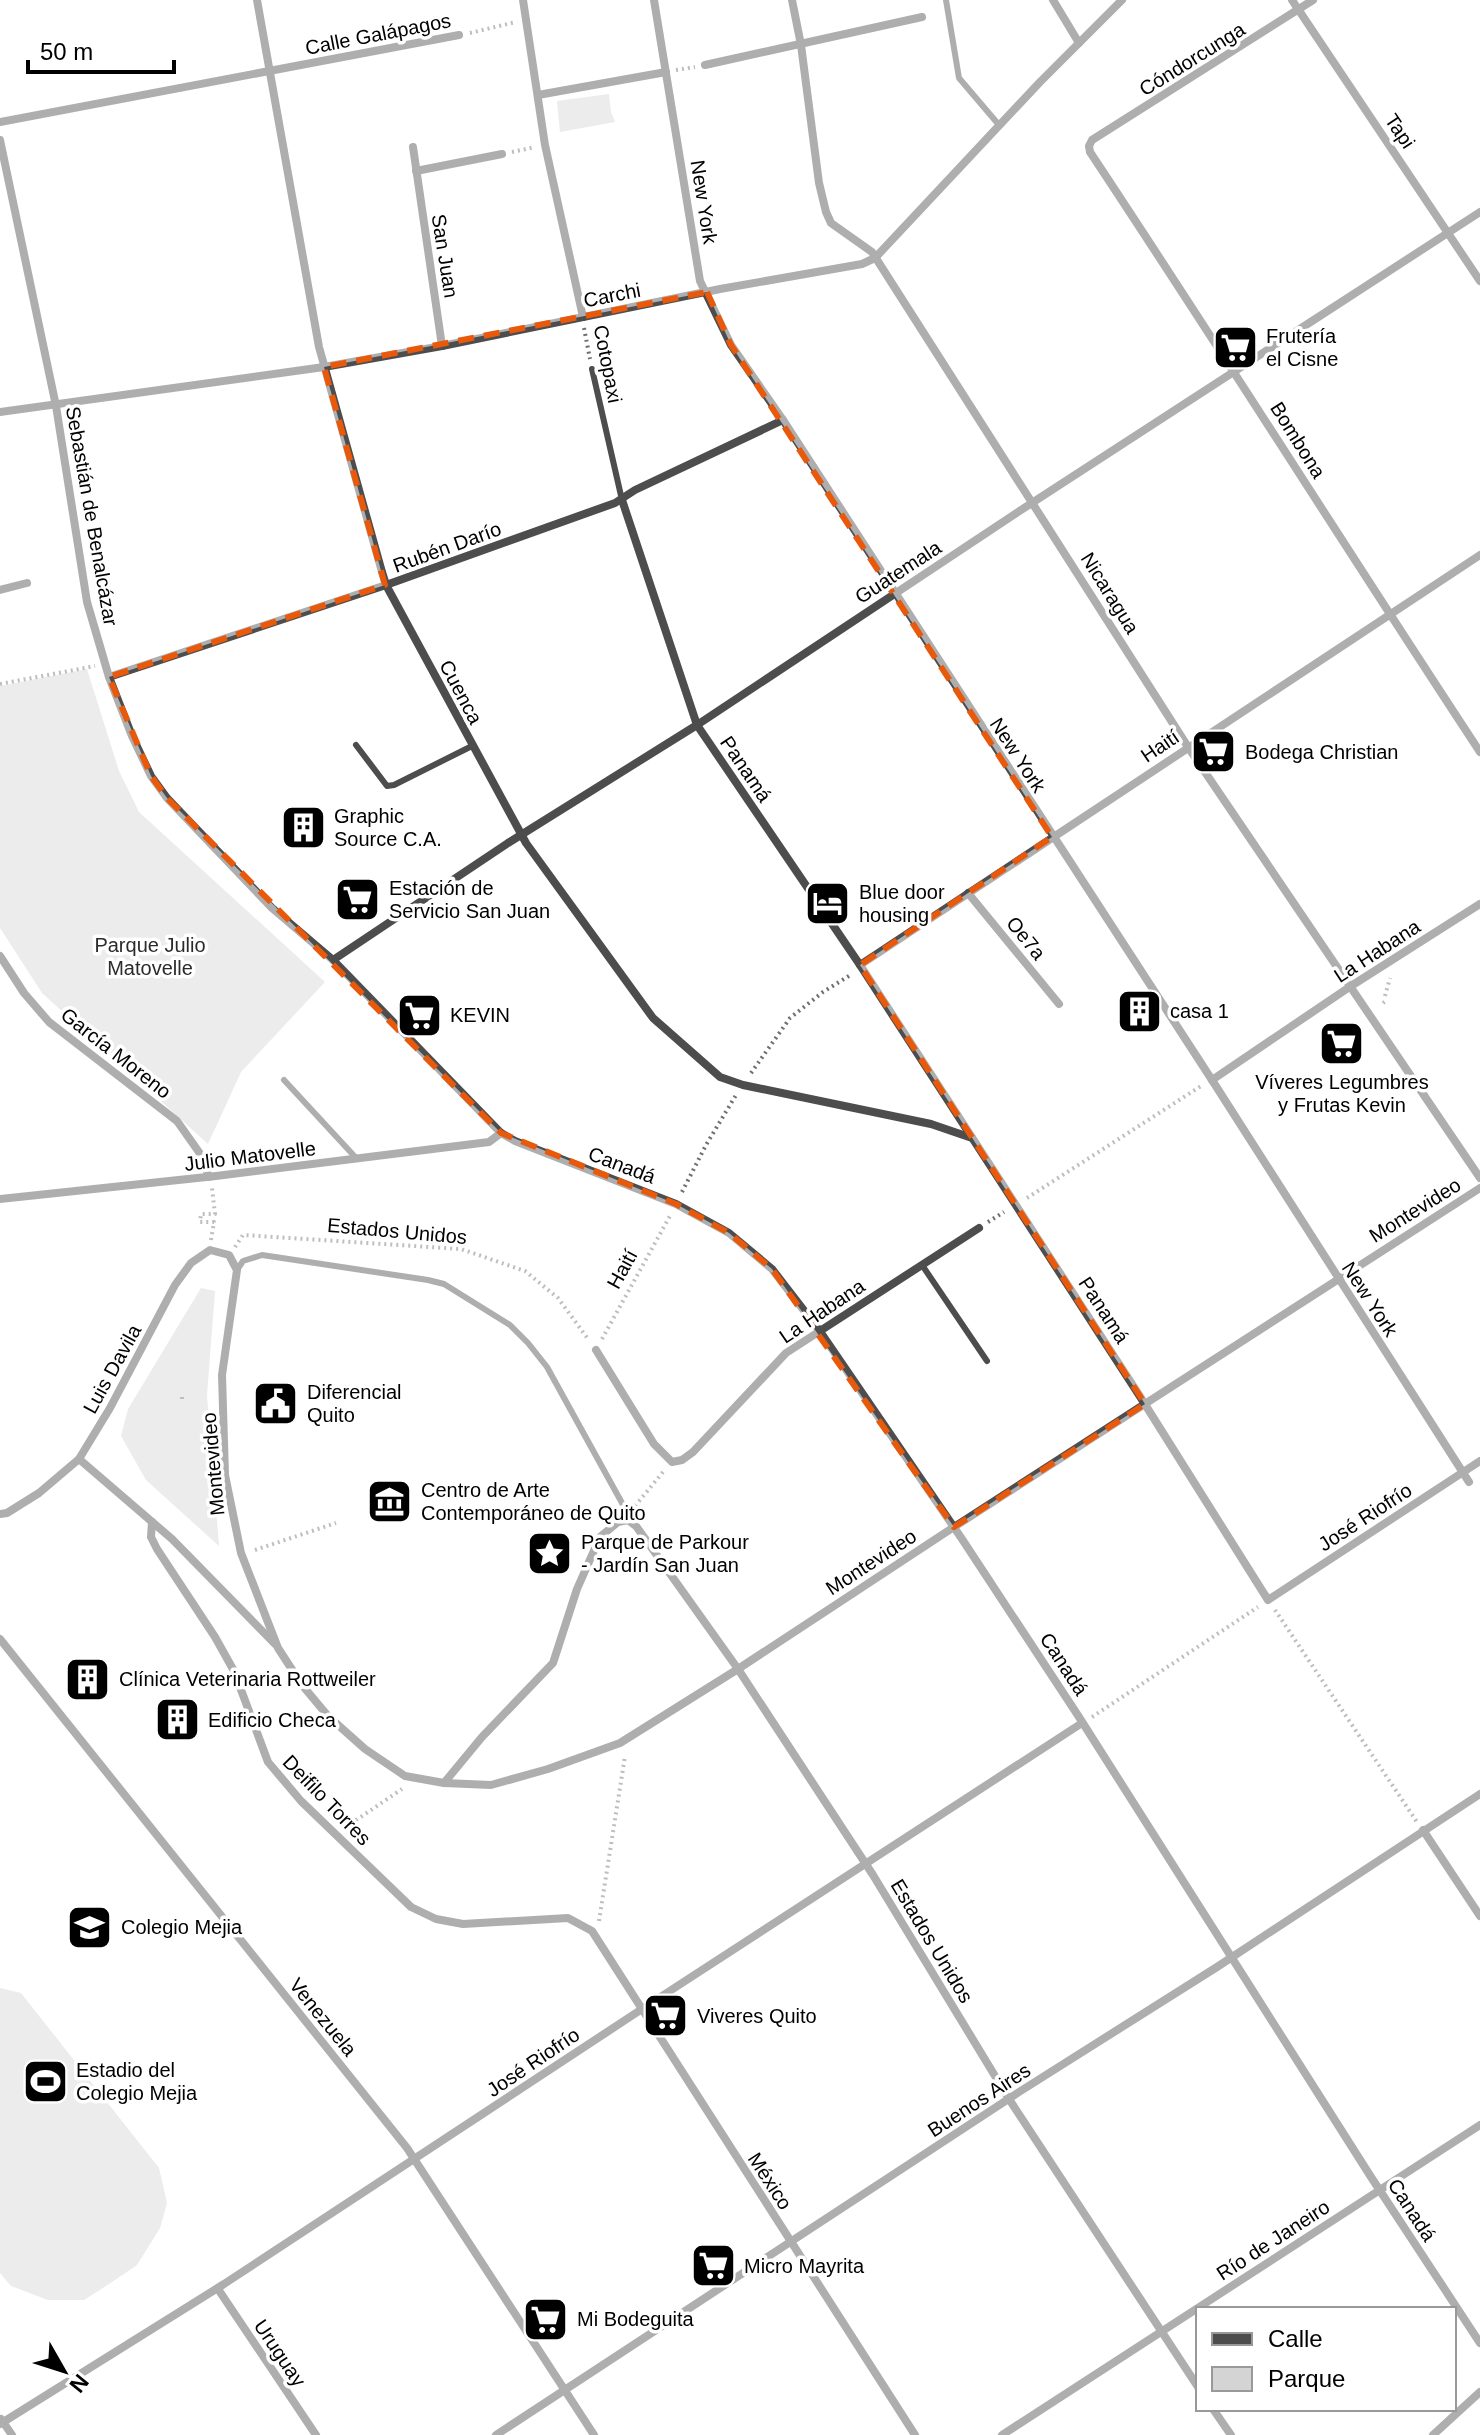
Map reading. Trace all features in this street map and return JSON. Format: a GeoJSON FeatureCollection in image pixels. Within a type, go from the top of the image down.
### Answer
{"type":"FeatureCollection","features":[{"type":"Feature","properties":{"kind":"street","name":"Cuenca"},"geometry":{"type":"LineString","coordinates":[[257,0],[324,367],[386,585],[521,835],[653,1018],[720,1077],[743,1085],[931,1124],[973,1138]]}},
{"type":"Feature","properties":{"kind":"street","name":"Cotopaxi"},"geometry":{"type":"LineString","coordinates":[[523,0],[545,145],[583,317]]}},
{"type":"Feature","properties":{"kind":"street","name":"New York"},"geometry":{"type":"LineString","coordinates":[[654,0],[700,281],[731,345],[783,420],[1469,1482]]}},
{"type":"Feature","properties":{"kind":"street","name":"Nicaragua"},"geometry":{"type":"LineString","coordinates":[[792,0],[819,183],[831,223],[870,249],[1188,747],[1480,1178]]}},
{"type":"Feature","properties":{"kind":"street"},"geometry":{"type":"LineString","coordinates":[[1053,0],[1079,43]]}},
{"type":"Feature","properties":{"kind":"street","name":"Tapi"},"geometry":{"type":"LineString","coordinates":[[1292,0],[1480,281]]}},
{"type":"Feature","properties":{"kind":"street","name":"Cóndorcunga"},"geometry":{"type":"LineString","coordinates":[[1089,146],[1092,140],[1313,0]]}},
{"type":"Feature","properties":{"kind":"street"},"geometry":{"type":"LineString","coordinates":[[875,258],[1119,3]]}},
{"type":"Feature","properties":{"kind":"street"},"geometry":{"type":"LineString","coordinates":[[705,65],[922,17]]}},
{"type":"Feature","properties":{"kind":"street","name":"Calle Galápagos"},"geometry":{"type":"LineString","coordinates":[[0,122],[459,35]]}},
{"type":"Feature","properties":{"kind":"street"},"geometry":{"type":"LineString","coordinates":[[538,95],[666,72]]}},
{"type":"Feature","properties":{"kind":"street","name":"Sebastián de Benalcázar"},"geometry":{"type":"LineString","coordinates":[[0,140],[56,406],[87,602],[109,677],[151,776],[272,908],[333,960],[501,1133]]}},
{"type":"Feature","properties":{"kind":"street","name":"Bombona"},"geometry":{"type":"LineString","coordinates":[[1089,146],[1090,152],[1480,752]]}},
{"type":"Feature","properties":{"kind":"street","name":"San Juan"},"geometry":{"type":"LineString","coordinates":[[413,147],[442,346]]}},
{"type":"Feature","properties":{"kind":"street"},"geometry":{"type":"LineString","coordinates":[[416,171],[502,154]]}},
{"type":"Feature","properties":{"kind":"street","name":"Guatemala"},"geometry":{"type":"LineString","coordinates":[[333,960],[1480,212]]}},
{"type":"Feature","properties":{"kind":"street","name":"Carchi"},"geometry":{"type":"LineString","coordinates":[[0,412],[324,367],[862,264],[875,258]]}},
{"type":"Feature","properties":{"kind":"street","name":"Rubén Darío"},"geometry":{"type":"LineString","coordinates":[[109,677],[386,585],[622,500],[635,490],[783,420]]}},
{"type":"Feature","properties":{"kind":"street","name":"Cotopaxi"},"geometry":{"type":"LineString","coordinates":[[622,500],[697,725]]}},
{"type":"Feature","properties":{"kind":"street","name":"Haití"},"geometry":{"type":"LineString","coordinates":[[858,968],[1480,555]]}},
{"type":"Feature","properties":{"kind":"street"},"geometry":{"type":"LineString","coordinates":[[0,590],[27,583]]}},
{"type":"Feature","properties":{"kind":"street","name":"Panamá"},"geometry":{"type":"LineString","coordinates":[[697,725],[973,1138],[1268,1600]]}},
{"type":"Feature","properties":{"kind":"street","name":"Oe7a"},"geometry":{"type":"LineString","coordinates":[[968,893],[1059,1004]]}},
{"type":"Feature","properties":{"kind":"street","name":"La Habana"},"geometry":{"type":"LineString","coordinates":[[1209,1081],[1480,904]]}},
{"type":"Feature","properties":{"kind":"street","name":"García Moreno"},"geometry":{"type":"LineString","coordinates":[[0,956],[24,993],[49,1022],[177,1121],[201,1155],[209,1177]]}},
{"type":"Feature","properties":{"kind":"street","name":"Julio Matovelle"},"geometry":{"type":"LineString","coordinates":[[0,1199],[489,1142],[501,1133]]}},
{"type":"Feature","properties":{"kind":"street","name":"Canadá"},"geometry":{"type":"LineString","coordinates":[[501,1133],[676,1204],[729,1233],[772,1269],[819,1330],[954,1527],[1480,2343]]}},
{"type":"Feature","properties":{"kind":"street","name":"Montevideo"},"geometry":{"type":"LineString","coordinates":[[152,1522],[278,1648],[302,1685],[328,1716],[365,1749],[405,1776],[444,1783],[491,1785],[548,1769],[620,1743],[1480,1188]]}},
{"type":"Feature","properties":{"kind":"street","name":"La Habana"},"geometry":{"type":"LineString","coordinates":[[598,1346],[654,1444],[672,1462],[682,1460],[786,1353],[979,1228]]}},
{"type":"Feature","properties":{"kind":"street"},"geometry":{"type":"LineString","coordinates":[[210,1250],[229,1255],[237,1270]]}},
{"type":"Feature","properties":{"kind":"street","name":"Luis Davila"},"geometry":{"type":"LineString","coordinates":[[0,1514],[7,1513],[39,1493],[79,1459],[110,1408],[175,1285],[191,1263],[210,1250]]}},
{"type":"Feature","properties":{"kind":"street","name":"Montevideo"},"geometry":{"type":"LineString","coordinates":[[237,1270],[222,1375],[225,1475],[241,1553],[278,1648]]}},
{"type":"Feature","properties":{"kind":"street"},"geometry":{"type":"LineString","coordinates":[[79,1459],[152,1522]]}},
{"type":"Feature","properties":{"kind":"street","name":"José Riofrío"},"geometry":{"type":"LineString","coordinates":[[1268,1600],[1480,1461]]}},
{"type":"Feature","properties":{"kind":"street"},"geometry":{"type":"LineString","coordinates":[[444,1783],[482,1737],[553,1663],[577,1589],[600,1537],[618,1522],[628,1520]]}},
{"type":"Feature","properties":{"kind":"street","name":"Estados Unidos"},"geometry":{"type":"LineString","coordinates":[[628,1520],[636,1526],[738,1669],[866,1864],[1009,2099],[1196,2384]]}},
{"type":"Feature","properties":{"kind":"street","name":"Deifilo Torres"},"geometry":{"type":"LineString","coordinates":[[152,1522],[151,1537],[157,1549],[234,1671],[268,1762],[301,1801],[411,1907],[436,1919],[463,1924],[568,1918],[592,1931],[601,1943]]}},
{"type":"Feature","properties":{"kind":"street","name":"Venezuela"},"geometry":{"type":"LineString","coordinates":[[0,1639],[415,2159],[594,2435]]}},
{"type":"Feature","properties":{"kind":"street","name":"José Riofrío"},"geometry":{"type":"LineString","coordinates":[[1,2421],[218,2289],[1082,1723]]}},
{"type":"Feature","properties":{"kind":"street","name":"Buenos Aires"},"geometry":{"type":"LineString","coordinates":[[496,2435],[1480,1794]]}},
{"type":"Feature","properties":{"kind":"street"},"geometry":{"type":"LineString","coordinates":[[1423,1830],[1480,1916]]}},
{"type":"Feature","properties":{"kind":"street","name":"México"},"geometry":{"type":"LineString","coordinates":[[601,1943],[915,2435]]}},
{"type":"Feature","properties":{"kind":"street","name":"Río de Janeiro"},"geometry":{"type":"LineString","coordinates":[[1197,2307],[1480,2125]]}},
{"type":"Feature","properties":{"kind":"street","name":"Uruguay"},"geometry":{"type":"LineString","coordinates":[[218,2289],[316,2435]]}},
{"type":"Feature","properties":{"kind":"street","name":"Río de Janeiro"},"geometry":{"type":"LineString","coordinates":[[1002,2435],[1196,2308]]}},
{"type":"Feature","properties":{"kind":"street"},"geometry":{"type":"LineString","coordinates":[[1433,2435],[1480,2392]]}},
{"type":"Feature","properties":{"kind":"street"},"geometry":{"type":"LineString","coordinates":[[1214,2411],[1231,2435]]}},
{"type":"Feature","properties":{"kind":"street"},"geometry":{"type":"LineString","coordinates":[[1,2421],[12,2435]]}},
{"type":"Feature","properties":{"kind":"lane"},"geometry":{"type":"LineString","coordinates":[[946,0],[959,78],[999,125]]}},
{"type":"Feature","properties":{"kind":"lane"},"geometry":{"type":"LineString","coordinates":[[1106,0],[1119,3]]}},
{"type":"Feature","properties":{"kind":"lane","name":"Cotopaxi"},"geometry":{"type":"LineString","coordinates":[[592,369],[622,500]]}},
{"type":"Feature","properties":{"kind":"lane"},"geometry":{"type":"LineString","coordinates":[[356,745],[387,786],[472,746]]}},
{"type":"Feature","properties":{"kind":"lane"},"geometry":{"type":"LineString","coordinates":[[284,1080],[357,1159]]}},
{"type":"Feature","properties":{"kind":"lane"},"geometry":{"type":"LineString","coordinates":[[237,1270],[243,1261],[262,1255],[428,1280],[444,1284],[510,1325],[547,1367],[622,1503],[628,1520]]}},
{"type":"Feature","properties":{"kind":"lane"},"geometry":{"type":"LineString","coordinates":[[922,1265],[987,1361]]}},
{"type":"Feature","properties":{"kind":"path","name":"Calle Galápagos"},"geometry":{"type":"LineString","coordinates":[[459,35],[526,20]]}},
{"type":"Feature","properties":{"kind":"path"},"geometry":{"type":"LineString","coordinates":[[666,72],[705,65]]}},
{"type":"Feature","properties":{"kind":"path"},"geometry":{"type":"LineString","coordinates":[[502,154],[545,145]]}},
{"type":"Feature","properties":{"kind":"path","name":"Cotopaxi"},"geometry":{"type":"LineString","coordinates":[[583,317],[592,369]]}},
{"type":"Feature","properties":{"kind":"path"},"geometry":{"type":"LineString","coordinates":[[0,684],[97,665]]}},
{"type":"Feature","properties":{"kind":"path"},"geometry":{"type":"LineString","coordinates":[[747,1078],[790,1018],[858,968]]}},
{"type":"Feature","properties":{"kind":"path"},"geometry":{"type":"LineString","coordinates":[[1385,1000],[1390,976]]}},
{"type":"Feature","properties":{"kind":"path"},"geometry":{"type":"LineString","coordinates":[[1020,1203],[1209,1081]]}},
{"type":"Feature","properties":{"kind":"path"},"geometry":{"type":"LineString","coordinates":[[679,1198],[739,1091]]}},
{"type":"Feature","properties":{"kind":"path"},"geometry":{"type":"LineString","coordinates":[[209,1177],[215,1214],[201,1214],[200,1222],[214,1222],[210,1250]]}},
{"type":"Feature","properties":{"kind":"path"},"geometry":{"type":"LineString","coordinates":[[979,1228],[1011,1208]]}},
{"type":"Feature","properties":{"kind":"path","name":"Haití"},"geometry":{"type":"LineString","coordinates":[[598,1346],[672,1212]]}},
{"type":"Feature","properties":{"kind":"path","name":"Estados Unidos"},"geometry":{"type":"LineString","coordinates":[[229,1255],[243,1235],[461,1249],[525,1271],[558,1298],[588,1339]]}},
{"type":"Feature","properties":{"kind":"path"},"geometry":{"type":"LineString","coordinates":[[634,1508],[665,1470]]}},
{"type":"Feature","properties":{"kind":"path"},"geometry":{"type":"LineString","coordinates":[[254,1550],[336,1523]]}},
{"type":"Feature","properties":{"kind":"path"},"geometry":{"type":"LineString","coordinates":[[1082,1723],[1268,1600],[1423,1830]]}},
{"type":"Feature","properties":{"kind":"path"},"geometry":{"type":"LineString","coordinates":[[598,1928],[626,1747]]}},
{"type":"Feature","properties":{"kind":"path"},"geometry":{"type":"LineString","coordinates":[[341,1831],[412,1784]]}},
{"type":"Feature","properties":{"kind":"highlighted area"},"geometry":{"type":"Polygon","coordinates":[[[707,292],[731,345],[1052,837],[860,965],[1145,1404],[954,1527],[772,1269],[729,1233],[676,1204],[501,1133],[167,798],[151,776],[109,677],[385,585],[324,367],[707,292]]]}},
{"type":"Feature","properties":{"kind":"green space"},"geometry":{"type":"Polygon","coordinates":[[[609,94],[615,122],[560,132],[557,101],[609,94]]]}},
{"type":"Feature","properties":{"kind":"green space","name":"Parque Julio Matovelle"},"geometry":{"type":"Polygon","coordinates":[[[87,669],[119,771],[139,812],[325,982],[241,1072],[208,1144],[42,993],[0,928],[0,686],[87,669]]]}},
{"type":"Feature","properties":{"kind":"green space"},"geometry":{"type":"Polygon","coordinates":[[[201,1288],[215,1291],[207,1395],[219,1546],[146,1480],[121,1436],[128,1409],[201,1288]]]}},
{"type":"Feature","properties":{"kind":"green space","name":"Estadio del Colegio Mejia"},"geometry":{"type":"Polygon","coordinates":[[[0,1988],[21,1993],[159,2168],[167,2203],[160,2228],[137,2265],[84,2300],[48,2300],[11,2286],[0,2273],[0,1988]]]}},
{"type":"Feature","properties":{"kind":"place","name":"Frutería el Cisne"},"geometry":{"type":"Point","coordinates":[1235,347]}},
{"type":"Feature","properties":{"kind":"place","name":"Bodega Christian"},"geometry":{"type":"Point","coordinates":[1214,752]}},
{"type":"Feature","properties":{"kind":"place","name":"Graphic Source C.A."},"geometry":{"type":"Point","coordinates":[303,827]}},
{"type":"Feature","properties":{"kind":"place","name":"Estación de Servicio San Juan"},"geometry":{"type":"Point","coordinates":[358,900]}},
{"type":"Feature","properties":{"kind":"place","name":"Blue door housing"},"geometry":{"type":"Point","coordinates":[828,904]}},
{"type":"Feature","properties":{"kind":"place","name":"casa 1"},"geometry":{"type":"Point","coordinates":[1139,1011]}},
{"type":"Feature","properties":{"kind":"place","name":"KEVIN"},"geometry":{"type":"Point","coordinates":[419,1015]}},
{"type":"Feature","properties":{"kind":"place","name":"Víveres Legumbres y Frutas Kevin"},"geometry":{"type":"Point","coordinates":[1342,1043]}},
{"type":"Feature","properties":{"kind":"place","name":"Diferencial Quito"},"geometry":{"type":"Point","coordinates":[276,1404]}},
{"type":"Feature","properties":{"kind":"place","name":"Centro de Arte Contemporáneo de Quito"},"geometry":{"type":"Point","coordinates":[390,1502]}},
{"type":"Feature","properties":{"kind":"place","name":"Parque de Parkour - Jardín San Juan"},"geometry":{"type":"Point","coordinates":[550,1554]}},
{"type":"Feature","properties":{"kind":"place","name":"Clínica Veterinaria Rottweiler"},"geometry":{"type":"Point","coordinates":[88,1679]}},
{"type":"Feature","properties":{"kind":"place","name":"Edificio Checa"},"geometry":{"type":"Point","coordinates":[177,1720]}},
{"type":"Feature","properties":{"kind":"place","name":"Colegio Mejia"},"geometry":{"type":"Point","coordinates":[90,1927]}},
{"type":"Feature","properties":{"kind":"place","name":"Viveres Quito"},"geometry":{"type":"Point","coordinates":[666,2016]}},
{"type":"Feature","properties":{"kind":"place","name":"Estadio del Colegio Mejia"},"geometry":{"type":"Point","coordinates":[45,2081]}},
{"type":"Feature","properties":{"kind":"place","name":"Micro Mayrita"},"geometry":{"type":"Point","coordinates":[713,2266]}},
{"type":"Feature","properties":{"kind":"place","name":"Mi Bodeguita"},"geometry":{"type":"Point","coordinates":[546,2319]}}]}
